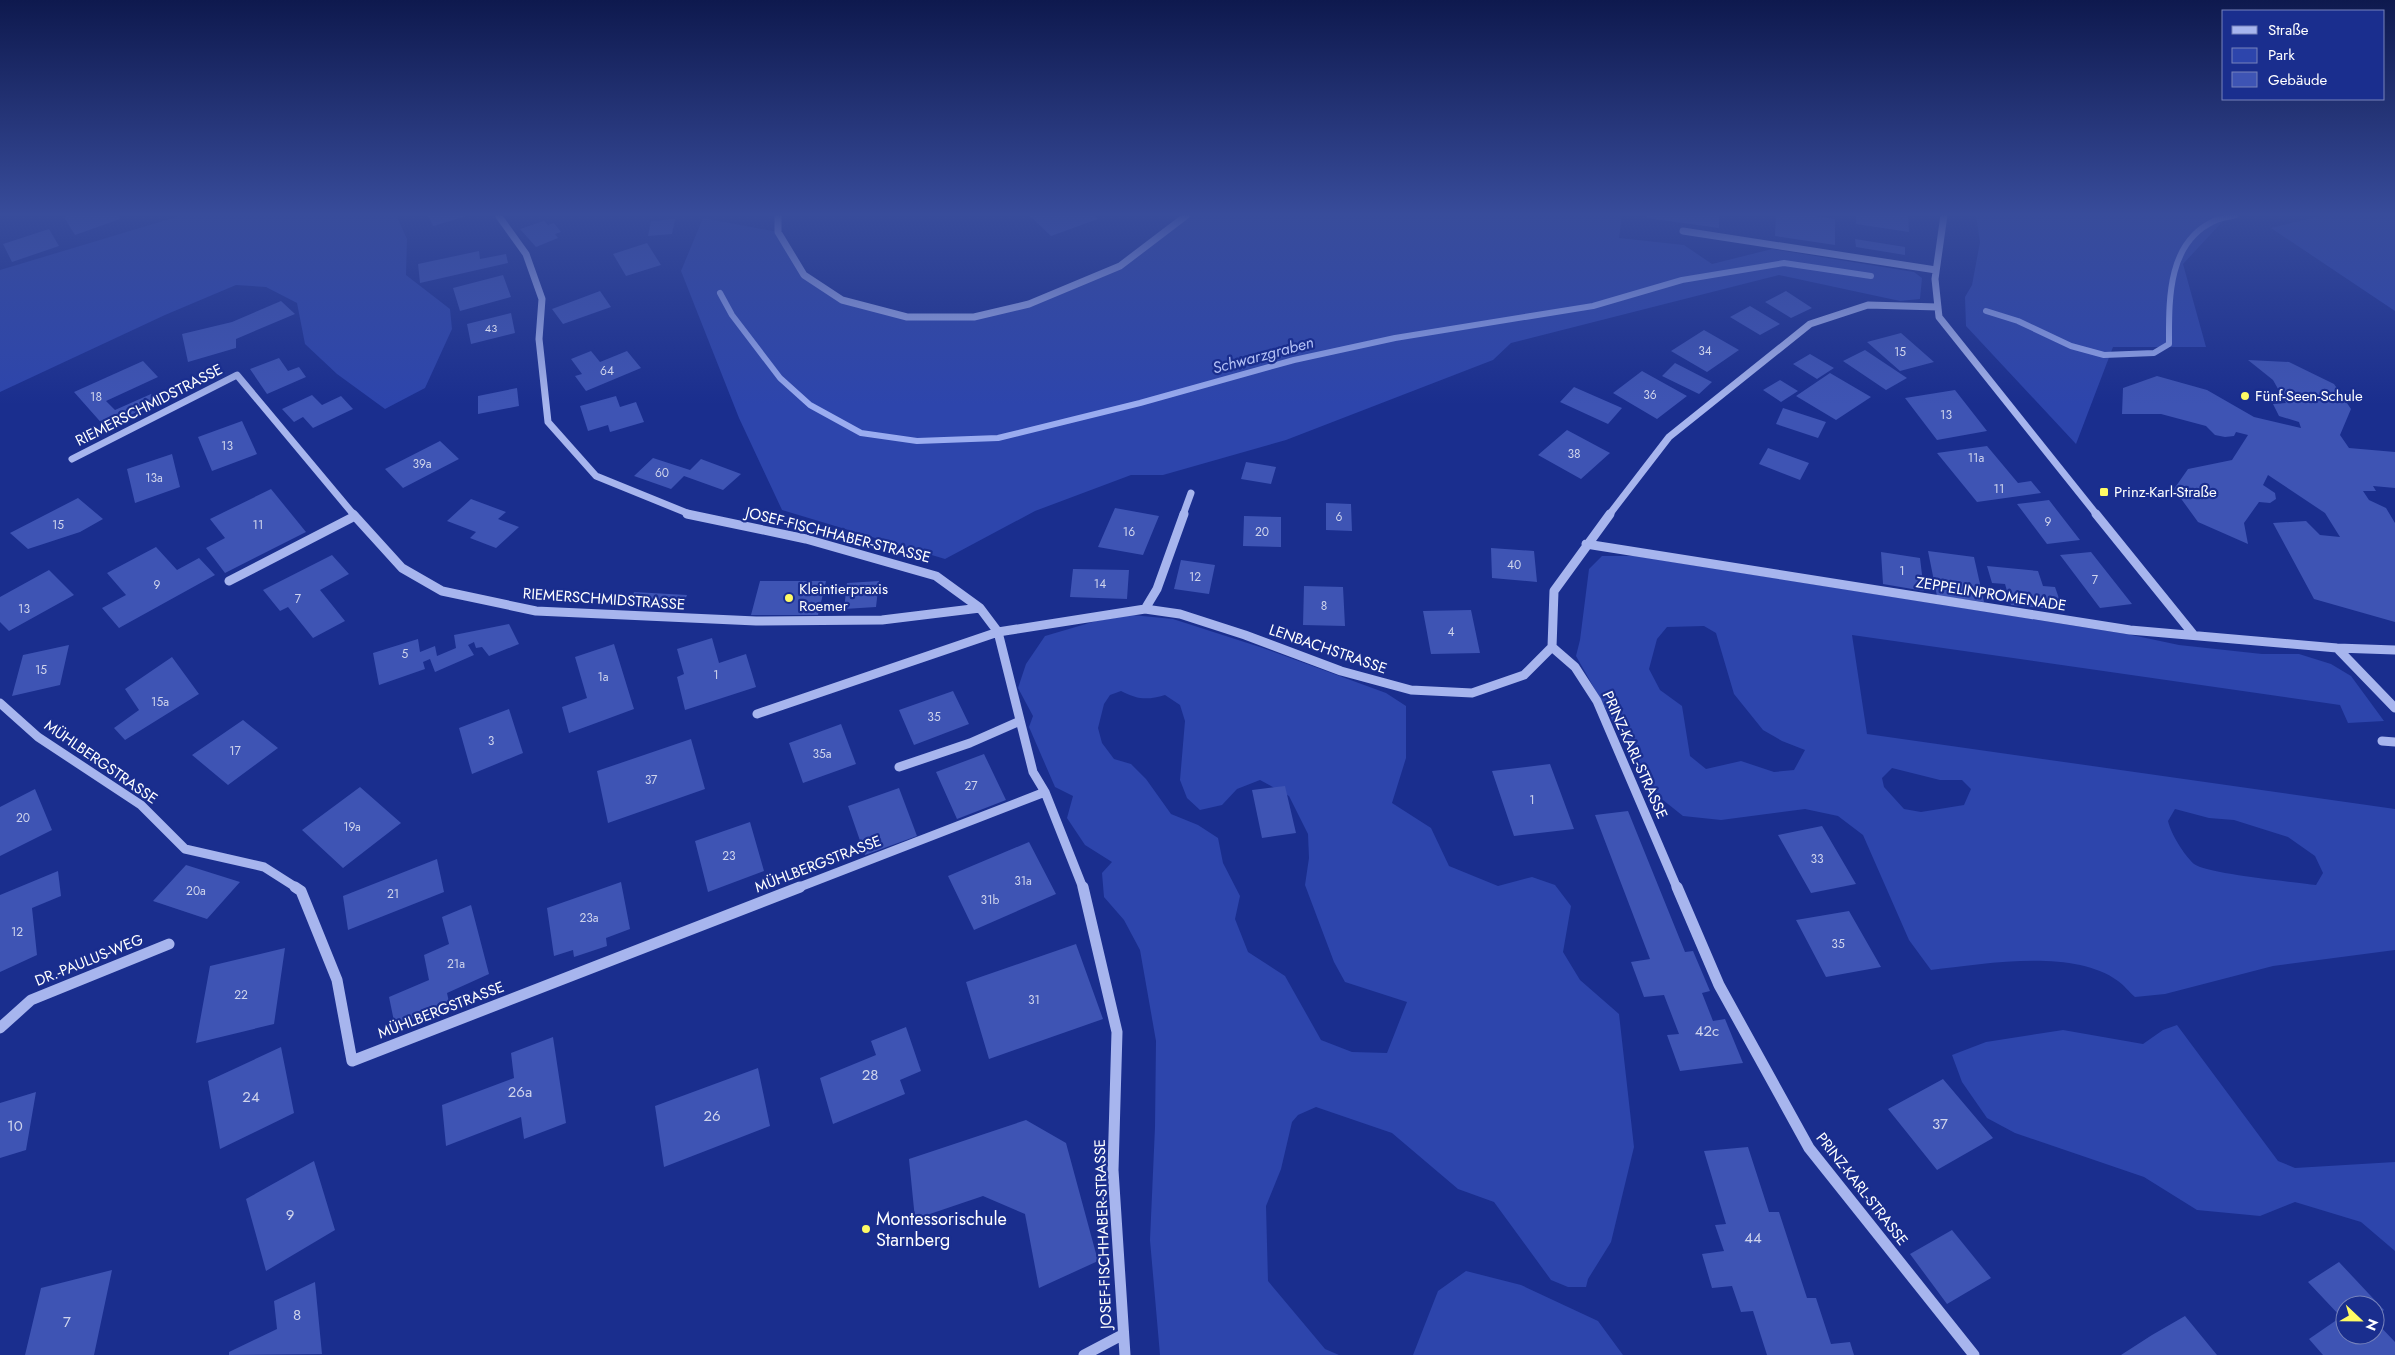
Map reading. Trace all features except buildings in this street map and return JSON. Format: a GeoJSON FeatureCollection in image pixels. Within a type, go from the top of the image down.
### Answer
{"type":"FeatureCollection","features":[{"type":"Feature","properties":{"kind":"street","name":"JOSEF-FISCHHABER-STRASSE"},"geometry":{"type":"LineString","coordinates":[[535,278],[542,298],[539,339],[548,422],[596,476],[688,514],[806,539],[936,576],[980,608],[998,632],[1034,772],[1045,792],[1082,882],[1117,1032],[1113,1170],[1122,1335],[1125,1355]]}},
{"type":"Feature","properties":{"kind":"street"},"geometry":{"type":"LineString","coordinates":[[809,278],[842,300],[907,317],[974,317],[1029,304],[1091,278]]}},
{"type":"Feature","properties":{"kind":"street"},"geometry":{"type":"LineString","coordinates":[[1935,278],[1939,317],[2193,634]]}},
{"type":"Feature","properties":{"kind":"street"},"geometry":{"type":"LineString","coordinates":[[1552,647],[1554,591],[1586,544],[1670,437],[1810,324],[1868,305],[1938,307]]}},
{"type":"Feature","properties":{"kind":"street","name":"RIEMERSCHMIDSTRASSE"},"geometry":{"type":"LineString","coordinates":[[72,459],[237,376],[355,516],[402,568],[442,591],[536,611],[756,622],[882,620],[980,608]]}},
{"type":"Feature","properties":{"kind":"street"},"geometry":{"type":"LineString","coordinates":[[1145,609],[1157,589],[1191,493]]}},
{"type":"Feature","properties":{"kind":"street"},"geometry":{"type":"LineString","coordinates":[[229,581],[355,516]]}},
{"type":"Feature","properties":{"kind":"street","name":"ZEPPELINPROMENADE"},"geometry":{"type":"LineString","coordinates":[[1586,544],[2130,630],[2337,648],[2395,650]]}},
{"type":"Feature","properties":{"kind":"street","name":"LENBACHSTRASSE"},"geometry":{"type":"LineString","coordinates":[[757,714],[998,632],[1096,615],[1145,609],[1180,614],[1245,635],[1341,671],[1411,690],[1472,693],[1524,676],[1552,647]]}},
{"type":"Feature","properties":{"kind":"street","name":"PRINZ-KARL-STRASSE"},"geometry":{"type":"LineString","coordinates":[[1552,647],[1576,667],[1597,701],[1719,985],[1809,1148],[1974,1355]]}},
{"type":"Feature","properties":{"kind":"street"},"geometry":{"type":"LineString","coordinates":[[2337,648],[2395,708]]}},
{"type":"Feature","properties":{"kind":"street","name":"MÜHLBERGSTRASSE"},"geometry":{"type":"LineString","coordinates":[[0,703],[38,736],[141,806],[185,849],[264,866],[301,890],[337,980],[352,1061],[1045,792]]}},
{"type":"Feature","properties":{"kind":"street"},"geometry":{"type":"LineString","coordinates":[[899,767],[970,743],[1020,721]]}},
{"type":"Feature","properties":{"kind":"street"},"geometry":{"type":"LineString","coordinates":[[2382,741],[2395,742]]}},
{"type":"Feature","properties":{"kind":"street","name":"DR.-PAULUS-WEG"},"geometry":{"type":"LineString","coordinates":[[0,1028],[32,1000],[169,944]]}},
{"type":"Feature","properties":{"kind":"street"},"geometry":{"type":"LineString","coordinates":[[1084,1355],[1122,1335]]}},
{"type":"Feature","properties":{"kind":"green space"},"geometry":{"type":"Polygon","coordinates":[[[0,278],[410,278],[450,309],[452,329],[425,388],[385,409],[337,374],[305,344],[297,303],[266,287],[236,285],[165,315],[0,392],[0,278]]]}},
{"type":"Feature","properties":{"kind":"green space"},"geometry":{"type":"Polygon","coordinates":[[[684,278],[809,278],[842,300],[907,317],[974,317],[1029,304],[1090,278],[1766,278],[1511,343],[1493,360],[1286,440],[1163,475],[1131,475],[1035,511],[945,559],[782,510],[739,418],[684,278]]]}},
{"type":"Feature","properties":{"kind":"green space"},"geometry":{"type":"Polygon","coordinates":[[[1794,278],[1922,278],[1920,299],[1900,301],[1794,278]]]}},
{"type":"Feature","properties":{"kind":"green space"},"geometry":{"type":"Polygon","coordinates":[[[1973,278],[2187,278],[2206,347],[2113,347],[2076,444],[1966,326],[1965,297],[1972,285],[1973,278]]]}},
{"type":"Feature","properties":{"kind":"green space"},"geometry":{"type":"Polygon","coordinates":[[[2346,278],[2395,278],[2395,311],[2346,278]]]}},
{"type":"Feature","properties":{"kind":"green space"},"geometry":{"type":"Polygon","coordinates":[[[1602,556],[1635,556],[2127,634],[2179,645],[2262,654],[2299,654],[2331,664],[2351,676],[2384,721],[2348,723],[2340,705],[1852,635],[1867,734],[2395,809],[2395,950],[2273,966],[2165,994],[2135,997],[2118,981],[2099,971],[2053,961],[2002,962],[1931,970],[1909,940],[1863,835],[1838,816],[1805,809],[1721,820],[1683,816],[1653,792],[1576,656],[1580,640],[1589,569],[1602,556]],[[1704,626],[1667,627],[1657,639],[1649,669],[1660,690],[1682,706],[1690,756],[1706,769],[1741,761],[1774,772],[1794,770],[1805,750],[1782,741],[1763,730],[1734,694],[1716,633],[1704,626]],[[1892,768],[1882,778],[1884,787],[1904,809],[1921,812],[1964,805],[1971,789],[1962,780],[1940,780],[1892,768]],[[2175,809],[2168,821],[2178,844],[2194,864],[2202,868],[2272,880],[2316,885],[2323,873],[2315,856],[2288,837],[2234,820],[2209,818],[2175,809]]]}},
{"type":"Feature","properties":{"kind":"green space"},"geometry":{"type":"Polygon","coordinates":[[[1132,615],[1173,619],[1263,648],[1386,693],[1406,706],[1406,758],[1392,803],[1431,828],[1449,866],[1498,886],[1532,877],[1555,885],[1571,906],[1563,952],[1580,980],[1619,1014],[1634,1147],[1611,1242],[1588,1279],[1586,1287],[1568,1287],[1551,1280],[1494,1202],[1458,1189],[1392,1133],[1316,1107],[1298,1115],[1292,1122],[1281,1169],[1266,1206],[1268,1281],[1325,1349],[1339,1355],[1160,1355],[1150,1240],[1155,1127],[1156,1041],[1140,950],[1124,920],[1104,897],[1102,873],[1112,862],[1085,845],[1067,818],[1073,796],[1055,787],[1029,727],[1033,716],[1018,688],[1026,664],[1045,636],[1096,621],[1132,615]],[[1121,691],[1110,695],[1104,704],[1098,728],[1102,743],[1114,759],[1131,764],[1146,779],[1171,814],[1198,825],[1218,838],[1223,863],[1240,896],[1235,919],[1248,952],[1285,976],[1321,1040],[1352,1052],[1387,1053],[1407,1002],[1345,982],[1334,962],[1305,885],[1309,858],[1308,834],[1289,796],[1260,780],[1237,789],[1222,805],[1200,810],[1187,798],[1180,780],[1185,721],[1180,705],[1165,695],[1143,698],[1121,691]]]}},
{"type":"Feature","properties":{"kind":"green space"},"geometry":{"type":"Polygon","coordinates":[[[2177,1025],[2278,1161],[2295,1168],[2395,1162],[2395,1251],[2361,1222],[2295,1202],[2260,1216],[2197,1210],[2144,1177],[2015,1133],[1987,1118],[1962,1082],[1952,1055],[1986,1042],[2063,1030],[2143,1044],[2163,1030],[2177,1025]]]}},
{"type":"Feature","properties":{"kind":"green space"},"geometry":{"type":"Polygon","coordinates":[[[1466,1271],[1521,1285],[1598,1321],[1623,1355],[1413,1355],[1438,1291],[1466,1271]]]}},
{"type":"Feature","properties":{"kind":"waterway","name":"Schwarzgraben"},"geometry":{"type":"LineString","coordinates":[[720,293],[732,315],[780,378],[810,405],[861,433],[917,441],[998,438],[1140,403],[1294,360],[1395,338],[1593,306],[1693,278]]}},
{"type":"Feature","properties":{"kind":"waterway"},"geometry":{"type":"LineString","coordinates":[[1986,311],[2018,321],[2071,346],[2104,355],[2154,353],[2169,344],[2169,309],[2173,278]]}},
{"type":"Feature","properties":{"kind":"place","name":"Fünf-Seen-Schule"},"geometry":{"type":"Point","coordinates":[2245,396]}},
{"type":"Feature","properties":{"kind":"place","name":"Prinz-Karl-Straße"},"geometry":{"type":"Point","coordinates":[2104,492]}},
{"type":"Feature","properties":{"kind":"place","name":"Kleintierpraxis Roemer"},"geometry":{"type":"Point","coordinates":[789,598]}},
{"type":"Feature","properties":{"kind":"place","name":"Montessorischule Starnberg"},"geometry":{"type":"Point","coordinates":[866,1229]}}]}
